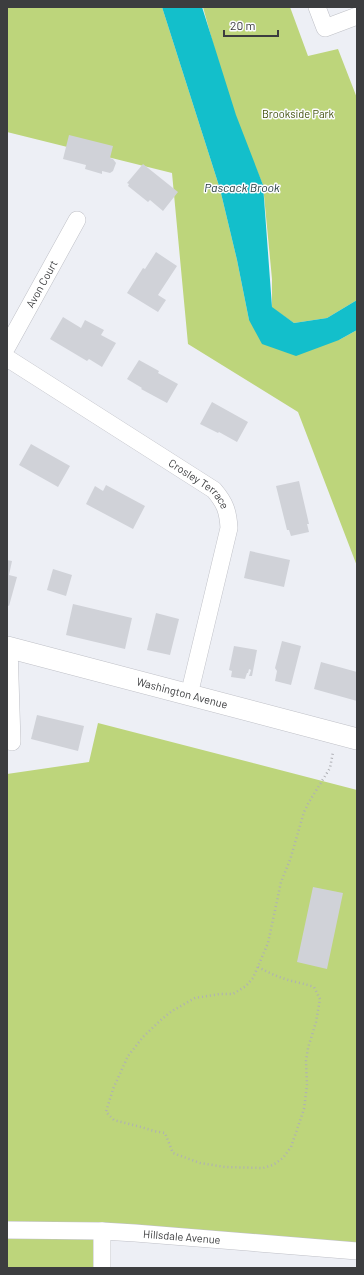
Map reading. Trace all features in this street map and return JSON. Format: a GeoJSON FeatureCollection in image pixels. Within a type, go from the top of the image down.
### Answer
{"type":"FeatureCollection","features":[{"type":"Feature","properties":{"kind":"street"},"geometry":{"type":"LineString","coordinates":[[316,7],[325,28],[357,16]]}},
{"type":"Feature","properties":{"kind":"street","name":"Avon Court"},"geometry":{"type":"LineString","coordinates":[[7,348],[77,220]]}},
{"type":"Feature","properties":{"kind":"street","name":"Crosley Terrace"},"geometry":{"type":"LineString","coordinates":[[7,358],[214,490],[223,501],[228,513],[229,528],[189,695]]}},
{"type":"Feature","properties":{"kind":"street"},"geometry":{"type":"LineString","coordinates":[[8,647],[12,742]]}},
{"type":"Feature","properties":{"kind":"street","name":"Washington Avenue"},"geometry":{"type":"LineString","coordinates":[[8,647],[347,736]]}},
{"type":"Feature","properties":{"kind":"street","name":"Hillsdale Avenue"},"geometry":{"type":"LineString","coordinates":[[7,1230],[102,1231],[357,1252]]}},
{"type":"Feature","properties":{"kind":"street"},"geometry":{"type":"LineString","coordinates":[[102,1231],[102,1268]]}},
{"type":"Feature","properties":{"kind":"path"},"geometry":{"type":"LineString","coordinates":[[258,967],[268,973],[314,987],[320,999],[306,1061],[307,1084],[304,1109],[291,1147],[283,1158],[273,1165],[263,1168],[225,1167],[200,1163],[173,1153],[165,1133],[114,1120],[106,1112],[113,1089],[128,1056],[143,1038],[172,1011],[195,998],[220,994],[233,994],[246,986],[253,978],[268,943],[281,882],[290,860],[304,812],[347,736]]}},
{"type":"Feature","properties":{"kind":"green space"},"geometry":{"type":"Polygon","coordinates":[[[7,7],[162,7],[220,189],[237,260],[249,320],[339,340],[357,330],[357,566],[298,412],[188,344],[172,173],[7,132],[7,7]]]}},
{"type":"Feature","properties":{"kind":"green space","name":"Brookside Park"},"geometry":{"type":"Polygon","coordinates":[[[203,7],[290,7],[308,56],[338,49],[357,98],[357,300],[327,318],[294,323],[272,308],[272,279],[263,185],[247,147],[224,84],[203,7]]]}},
{"type":"Feature","properties":{"kind":"green space"},"geometry":{"type":"Polygon","coordinates":[[[98,723],[357,790],[357,1252],[110,1234],[110,1268],[7,1268],[7,774],[89,762],[98,723]]]}},
{"type":"Feature","properties":{"kind":"water","name":"Pascack Brook"},"geometry":{"type":"Polygon","coordinates":[[[162,7],[202,7],[236,115],[263,185],[272,307],[294,323],[327,318],[357,300],[357,330],[339,340],[296,356],[262,344],[249,320],[237,260],[220,189],[162,7]]]}},
{"type":"Feature","properties":{"kind":"building"},"geometry":{"type":"Polygon","coordinates":[[[69,135],[113,146],[110,158],[116,163],[113,171],[110,173],[102,171],[102,174],[85,169],[86,165],[63,159],[69,135]]]}},
{"type":"Feature","properties":{"kind":"building"},"geometry":{"type":"Polygon","coordinates":[[[143,164],[178,192],[163,211],[150,200],[148,202],[128,186],[129,184],[127,183],[143,164]]]}},
{"type":"Feature","properties":{"kind":"building"},"geometry":{"type":"Polygon","coordinates":[[[156,252],[177,266],[158,295],[166,300],[158,312],[127,293],[143,268],[145,269],[156,252]]]}},
{"type":"Feature","properties":{"kind":"building"},"geometry":{"type":"Polygon","coordinates":[[[63,317],[81,328],[85,320],[104,330],[101,335],[116,343],[102,367],[89,359],[87,361],[50,339],[63,317]]]}},
{"type":"Feature","properties":{"kind":"building"},"geometry":{"type":"Polygon","coordinates":[[[139,360],[178,384],[167,403],[141,389],[142,388],[127,379],[139,360]]]}},
{"type":"Feature","properties":{"kind":"building"},"geometry":{"type":"Polygon","coordinates":[[[212,402],[248,422],[237,442],[200,424],[212,402]]]}},
{"type":"Feature","properties":{"kind":"building"},"geometry":{"type":"Polygon","coordinates":[[[31,444],[70,466],[58,487],[19,465],[31,444]]]}},
{"type":"Feature","properties":{"kind":"building"},"geometry":{"type":"Polygon","coordinates":[[[299,481],[309,524],[307,524],[309,532],[291,536],[289,530],[287,530],[276,486],[299,481]]]}},
{"type":"Feature","properties":{"kind":"building"},"geometry":{"type":"Polygon","coordinates":[[[106,485],[145,506],[133,529],[86,504],[95,486],[103,491],[106,485]]]}},
{"type":"Feature","properties":{"kind":"building"},"geometry":{"type":"Polygon","coordinates":[[[250,551],[290,560],[284,587],[244,578],[250,551]]]}},
{"type":"Feature","properties":{"kind":"building"},"geometry":{"type":"Polygon","coordinates":[[[7,560],[12,561],[9,575],[17,577],[9,606],[7,605],[7,560]]]}},
{"type":"Feature","properties":{"kind":"building"},"geometry":{"type":"Polygon","coordinates":[[[53,569],[72,575],[66,596],[47,590],[53,569]]]}},
{"type":"Feature","properties":{"kind":"building"},"geometry":{"type":"Polygon","coordinates":[[[73,604],[132,618],[125,649],[66,635],[73,604]]]}},
{"type":"Feature","properties":{"kind":"building"},"geometry":{"type":"Polygon","coordinates":[[[156,613],[179,619],[170,655],[147,650],[156,613]]]}},
{"type":"Feature","properties":{"kind":"building"},"geometry":{"type":"Polygon","coordinates":[[[282,641],[301,646],[291,685],[275,681],[277,671],[275,668],[282,641]]]}},
{"type":"Feature","properties":{"kind":"building"},"geometry":{"type":"Polygon","coordinates":[[[234,646],[257,650],[252,676],[249,676],[251,670],[249,669],[245,679],[231,677],[232,671],[229,670],[234,646]]]}},
{"type":"Feature","properties":{"kind":"building"},"geometry":{"type":"Polygon","coordinates":[[[321,662],[357,672],[357,701],[314,689],[321,662]]]}},
{"type":"Feature","properties":{"kind":"building"},"geometry":{"type":"Polygon","coordinates":[[[37,715],[84,726],[78,751],[31,739],[37,715]]]}},
{"type":"Feature","properties":{"kind":"building"},"geometry":{"type":"Polygon","coordinates":[[[313,887],[343,893],[327,969],[297,962],[313,887]]]}}]}
